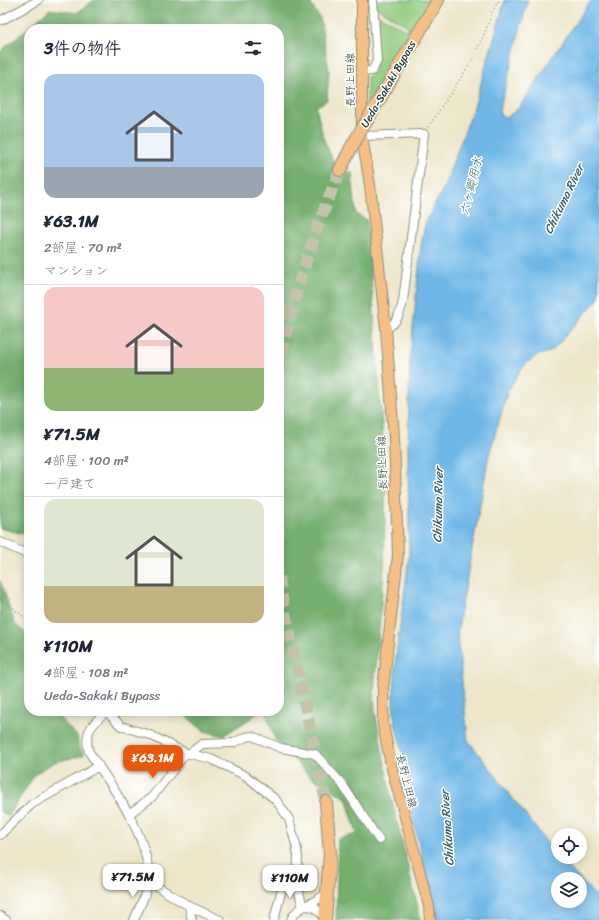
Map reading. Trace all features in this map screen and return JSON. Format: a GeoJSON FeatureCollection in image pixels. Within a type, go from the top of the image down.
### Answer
{"type":"FeatureCollection","features":[{"type":"Feature","properties":{"kind":"highway","name":"Ueda-Sakaki Bypass"},"geometry":{"type":"LineString","coordinates":[[340,170],[352,146],[438,0]]}},
{"type":"Feature","properties":{"kind":"highway"},"geometry":{"type":"LineString","coordinates":[[325,918],[330,854],[326,802]]}},
{"type":"Feature","properties":{"kind":"main road","name":"長野上田線"},"geometry":{"type":"LineString","coordinates":[[362,0],[362,136],[370,185],[386,329],[394,437],[398,555],[383,688],[383,718],[386,745],[429,906],[430,920]]}},
{"type":"Feature","properties":{"kind":"street"},"geometry":{"type":"LineString","coordinates":[[2,20],[39,0]]}},
{"type":"Feature","properties":{"kind":"street"},"geometry":{"type":"LineString","coordinates":[[362,72],[372,71],[377,61],[373,0]]}},
{"type":"Feature","properties":{"kind":"street"},"geometry":{"type":"LineString","coordinates":[[362,136],[424,134],[403,301],[399,316],[394,324],[386,329]]}},
{"type":"Feature","properties":{"kind":"street"},"geometry":{"type":"LineString","coordinates":[[0,542],[24,553]]}},
{"type":"Feature","properties":{"kind":"street"},"geometry":{"type":"LineString","coordinates":[[101,716],[87,732],[86,743],[89,752],[129,814],[140,837],[147,865],[148,881],[145,895],[134,920]]}},
{"type":"Feature","properties":{"kind":"street"},"geometry":{"type":"LineString","coordinates":[[111,716],[121,726],[150,735],[188,754],[211,759],[246,776],[255,785],[270,794],[282,807],[289,820],[298,856],[297,885],[303,907]]}},
{"type":"Feature","properties":{"kind":"street"},"geometry":{"type":"LineString","coordinates":[[129,814],[152,797],[188,754],[202,744],[233,743],[249,736],[256,737],[281,748],[312,753],[327,766],[342,784],[380,840]]}},
{"type":"Feature","properties":{"kind":"street"},"geometry":{"type":"LineString","coordinates":[[0,835],[32,804],[99,766]]}},
{"type":"Feature","properties":{"kind":"street"},"geometry":{"type":"LineString","coordinates":[[148,881],[189,906],[220,920]]}},
{"type":"Feature","properties":{"kind":"street"},"geometry":{"type":"LineString","coordinates":[[274,920],[282,888],[289,883],[297,885]]}},
{"type":"Feature","properties":{"kind":"street"},"geometry":{"type":"LineString","coordinates":[[291,920],[297,910],[318,901],[327,893]]}},
{"type":"Feature","properties":{"kind":"street"},"geometry":{"type":"LineString","coordinates":[[189,906],[192,920]]}},
{"type":"Feature","properties":{"kind":"street"},"geometry":{"type":"LineString","coordinates":[[303,907],[314,907],[325,918]]}},
{"type":"Feature","properties":{"kind":"street"},"geometry":{"type":"LineString","coordinates":[[0,916],[6,920]]}},
{"type":"Feature","properties":{"kind":"path"},"geometry":{"type":"LineString","coordinates":[[424,134],[435,115],[470,64],[484,35],[493,10],[499,0]]}},
{"type":"Feature","properties":{"kind":"path"},"geometry":{"type":"LineString","coordinates":[[0,598],[24,617]]}},
{"type":"Feature","properties":{"kind":"green space"},"geometry":{"type":"Polygon","coordinates":[[[94,0],[308,0],[320,18],[329,70],[327,100],[316,107],[324,140],[336,167],[352,173],[356,214],[367,220],[386,479],[384,569],[374,692],[375,711],[392,801],[421,920],[336,920],[338,839],[357,834],[346,798],[309,776],[275,739],[267,716],[284,716],[284,24],[33,24],[50,9],[77,13],[94,0]]]}},
{"type":"Feature","properties":{"kind":"green space"},"geometry":{"type":"Polygon","coordinates":[[[374,0],[431,0],[367,108],[367,77],[375,72],[375,13],[407,31],[409,27],[375,7],[374,0]]]}},
{"type":"Feature","properties":{"kind":"green space"},"geometry":{"type":"Polygon","coordinates":[[[24,31],[24,534],[0,528],[0,52],[24,31]]]}},
{"type":"Feature","properties":{"kind":"green space"},"geometry":{"type":"Polygon","coordinates":[[[0,580],[15,624],[24,632],[24,716],[58,716],[77,736],[79,746],[84,755],[55,762],[36,773],[9,815],[0,812],[0,580]]]}},
{"type":"Feature","properties":{"kind":"green space"},"geometry":{"type":"Polygon","coordinates":[[[186,716],[254,716],[223,736],[204,731],[186,716]]]}},
{"type":"Feature","properties":{"kind":"water"},"geometry":{"type":"Polygon","coordinates":[[[505,0],[528,0],[499,111],[501,116],[507,117],[518,109],[589,3],[592,0],[599,0],[599,298],[552,351],[536,356],[521,369],[508,391],[489,455],[457,633],[468,740],[551,848],[551,864],[565,864],[573,872],[551,872],[551,908],[587,908],[587,887],[599,900],[599,920],[437,920],[412,815],[405,762],[395,723],[393,703],[396,656],[409,557],[408,445],[410,358],[421,246],[426,220],[443,189],[474,107],[505,0]]]}},
{"type":"Feature","properties":{"kind":"tunnel"},"geometry":{"type":"LineString","coordinates":[[284,346],[296,294],[312,244],[340,170]]}},
{"type":"Feature","properties":{"kind":"tunnel"},"geometry":{"type":"LineString","coordinates":[[284,609],[326,802]]}},
{"type":"Feature","properties":{"kind":"water label","name":"六ヶ郷用水"},"geometry":{"type":"Point","coordinates":[471,186]}},
{"type":"Feature","properties":{"kind":"water label","name":"Chikuma River"},"geometry":{"type":"Point","coordinates":[564,199]}},
{"type":"Feature","properties":{"kind":"water label","name":"Chikuma River"},"geometry":{"type":"Point","coordinates":[438,505]}},
{"type":"Feature","properties":{"kind":"water label","name":"Chikuma River"},"geometry":{"type":"Point","coordinates":[447,828]}}]}
